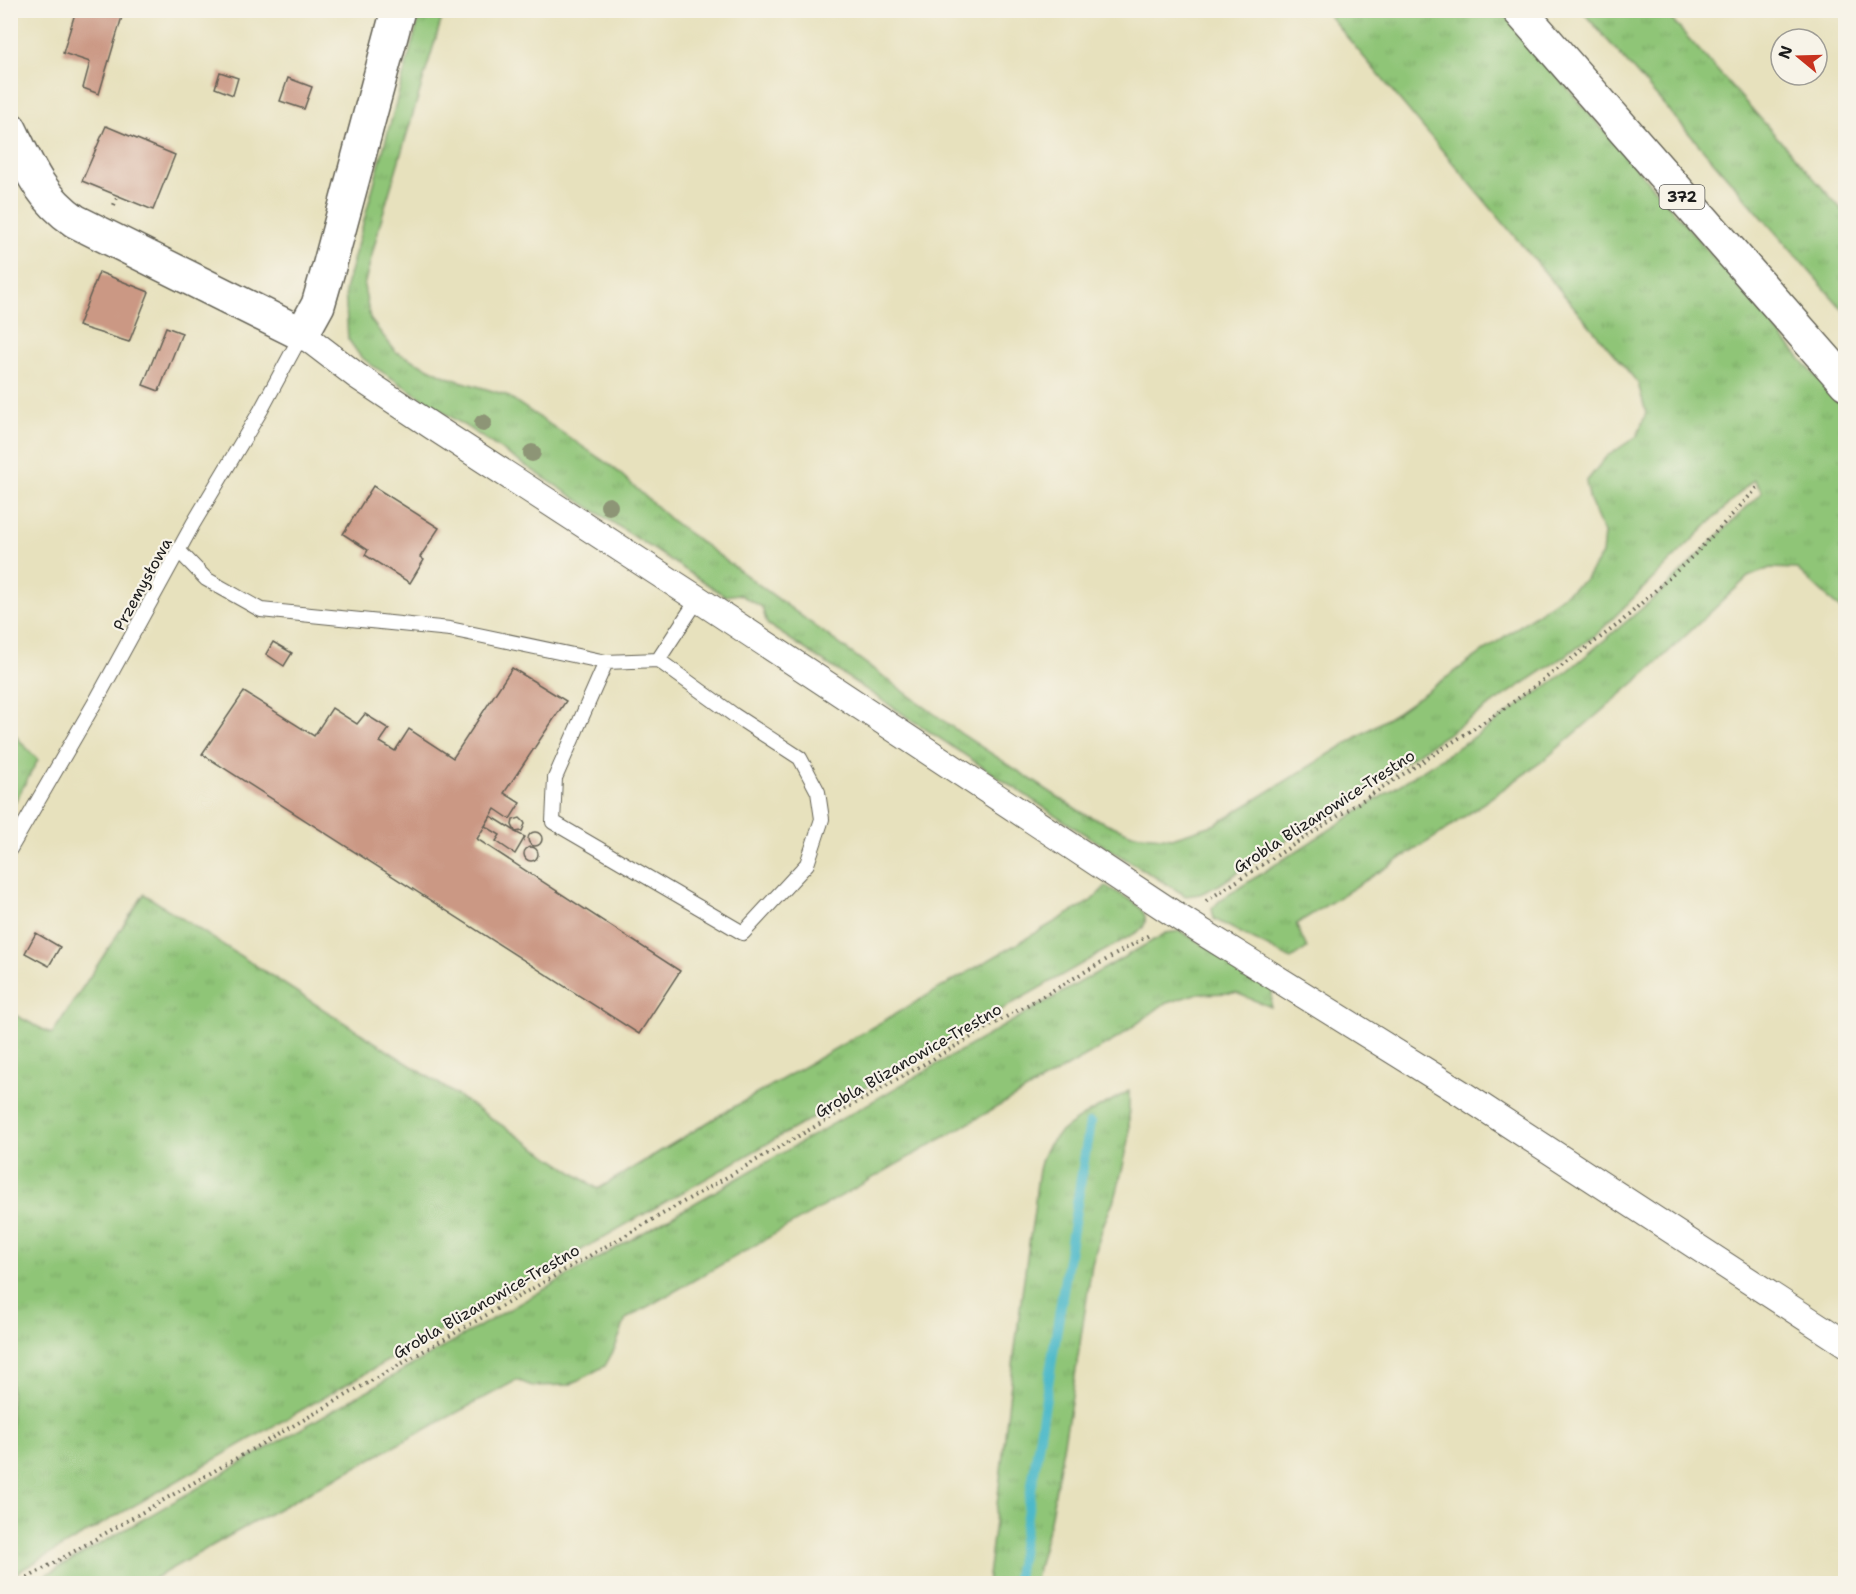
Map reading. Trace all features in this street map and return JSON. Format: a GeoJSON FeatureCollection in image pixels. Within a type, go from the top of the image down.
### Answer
{"type":"FeatureCollection","features":[{"type":"Feature","properties":{"kind":"street"},"geometry":{"type":"LineString","coordinates":[[302,334],[318,305],[398,10]]}},
{"type":"Feature","properties":{"kind":"street","name":"372"},"geometry":{"type":"LineString","coordinates":[[1519,10],[1845,383]]}},
{"type":"Feature","properties":{"kind":"street"},"geometry":{"type":"LineString","coordinates":[[10,129],[39,186],[61,211],[75,221],[302,334],[357,376],[432,426],[1180,918],[1461,1093],[1845,1344]]}},
{"type":"Feature","properties":{"kind":"lane","name":"Przemysłowa"},"geometry":{"type":"LineString","coordinates":[[10,849],[180,552],[193,524],[261,410],[302,334]]}},
{"type":"Feature","properties":{"kind":"lane"},"geometry":{"type":"LineString","coordinates":[[180,552],[206,579],[261,610],[450,629],[606,662],[658,660],[734,715],[800,758],[818,792],[822,819],[807,864],[743,933],[553,822],[555,778],[606,662]]}},
{"type":"Feature","properties":{"kind":"lane"},"geometry":{"type":"LineString","coordinates":[[658,660],[698,599]]}},
{"type":"Feature","properties":{"kind":"path","name":"Grobla Blizanowice-Trestno"},"geometry":{"type":"LineString","coordinates":[[16,1584],[1180,918],[1501,711],[1620,623],[1695,554],[1760,485]]}},
{"type":"Feature","properties":{"kind":"green space"},"geometry":{"type":"Polygon","coordinates":[[[421,11],[444,11],[381,220],[364,286],[370,319],[396,352],[447,377],[506,395],[614,468],[671,520],[963,735],[1084,814],[1132,834],[1172,838],[1216,824],[1396,713],[1586,579],[1602,554],[1604,533],[1590,501],[1586,482],[1606,457],[1637,436],[1646,413],[1638,383],[1325,11],[1501,11],[1845,410],[1845,620],[1841,610],[1797,569],[1770,568],[1748,577],[1647,672],[1544,760],[1437,836],[1296,924],[1307,948],[1291,959],[1214,919],[1212,909],[1220,900],[1482,732],[1569,670],[1659,594],[1762,492],[1754,479],[1595,636],[1219,885],[1200,894],[1186,896],[1078,830],[767,624],[762,607],[739,594],[725,596],[360,356],[348,339],[345,290],[421,11]]]}},
{"type":"Feature","properties":{"kind":"green space"},"geometry":{"type":"Polygon","coordinates":[[[1582,11],[1664,11],[1845,213],[1845,312],[1582,11]]]}},
{"type":"Feature","properties":{"kind":"green space"},"geometry":{"type":"Polygon","coordinates":[[[11,731],[38,760],[11,809],[11,731]]]}},
{"type":"Feature","properties":{"kind":"green space"},"geometry":{"type":"Polygon","coordinates":[[[1106,886],[1141,909],[1145,922],[1141,930],[11,1576],[11,1013],[52,1034],[144,894],[598,1189],[720,1115],[1091,901],[1106,886]]]}},
{"type":"Feature","properties":{"kind":"green space"},"geometry":{"type":"Polygon","coordinates":[[[1180,931],[1273,985],[1271,1007],[1236,993],[1195,994],[1164,1004],[1116,1039],[626,1319],[605,1366],[569,1385],[532,1386],[517,1380],[146,1583],[30,1584],[1166,933],[1180,931]]]}},
{"type":"Feature","properties":{"kind":"green space"},"geometry":{"type":"Polygon","coordinates":[[[1129,1091],[1129,1140],[1117,1192],[1103,1226],[1092,1264],[1050,1521],[1034,1583],[987,1583],[1020,1309],[1037,1179],[1042,1160],[1045,1151],[1057,1135],[1087,1114],[1129,1091]]]}},
{"type":"Feature","properties":{"kind":"building"},"geometry":{"type":"Polygon","coordinates":[[[76,10],[124,10],[99,94],[83,88],[90,62],[63,53],[76,10]]]}},
{"type":"Feature","properties":{"kind":"building"},"geometry":{"type":"Polygon","coordinates":[[[220,72],[238,78],[233,95],[215,88],[220,72]]]}},
{"type":"Feature","properties":{"kind":"building"},"geometry":{"type":"Polygon","coordinates":[[[288,78],[312,87],[304,109],[280,101],[288,78]]]}},
{"type":"Feature","properties":{"kind":"building"},"geometry":{"type":"Polygon","coordinates":[[[106,126],[175,155],[153,210],[82,181],[106,126]]]}},
{"type":"Feature","properties":{"kind":"building"},"geometry":{"type":"Polygon","coordinates":[[[99,272],[149,292],[129,342],[78,326],[99,272]]]}},
{"type":"Feature","properties":{"kind":"building"},"geometry":{"type":"Polygon","coordinates":[[[166,327],[182,333],[159,391],[143,385],[166,327]]]}},
{"type":"Feature","properties":{"kind":"building"},"geometry":{"type":"Polygon","coordinates":[[[373,486],[439,528],[420,557],[424,560],[410,583],[365,555],[368,550],[343,534],[373,486]]]}},
{"type":"Feature","properties":{"kind":"building"},"geometry":{"type":"Polygon","coordinates":[[[273,642],[292,653],[284,666],[266,654],[273,642]]]}},
{"type":"Feature","properties":{"kind":"building"},"geometry":{"type":"Polygon","coordinates":[[[512,668],[566,701],[504,793],[520,803],[510,819],[495,809],[477,839],[680,971],[639,1034],[202,754],[244,692],[314,736],[332,708],[357,724],[365,714],[389,729],[380,742],[395,751],[409,729],[453,758],[512,668]]]}},
{"type":"Feature","properties":{"kind":"building"},"geometry":{"type":"Polygon","coordinates":[[[491,816],[515,831],[512,825],[513,820],[520,818],[524,822],[522,831],[515,832],[525,837],[515,854],[496,841],[500,835],[485,826],[491,816]]]}},
{"type":"Feature","properties":{"kind":"building"},"geometry":{"type":"Polygon","coordinates":[[[535,832],[540,834],[542,839],[540,844],[535,846],[530,844],[528,839],[530,834],[535,832]]]}},
{"type":"Feature","properties":{"kind":"building"},"geometry":{"type":"Polygon","coordinates":[[[531,847],[536,849],[538,854],[536,859],[531,861],[526,859],[524,854],[526,849],[531,847]]]}},
{"type":"Feature","properties":{"kind":"building"},"geometry":{"type":"Polygon","coordinates":[[[36,933],[60,947],[49,966],[25,953],[36,933]]]}},
{"type":"Feature","properties":{"kind":"waterway"},"geometry":{"type":"LineString","coordinates":[[1016,1584],[1090,1123]]}}]}
